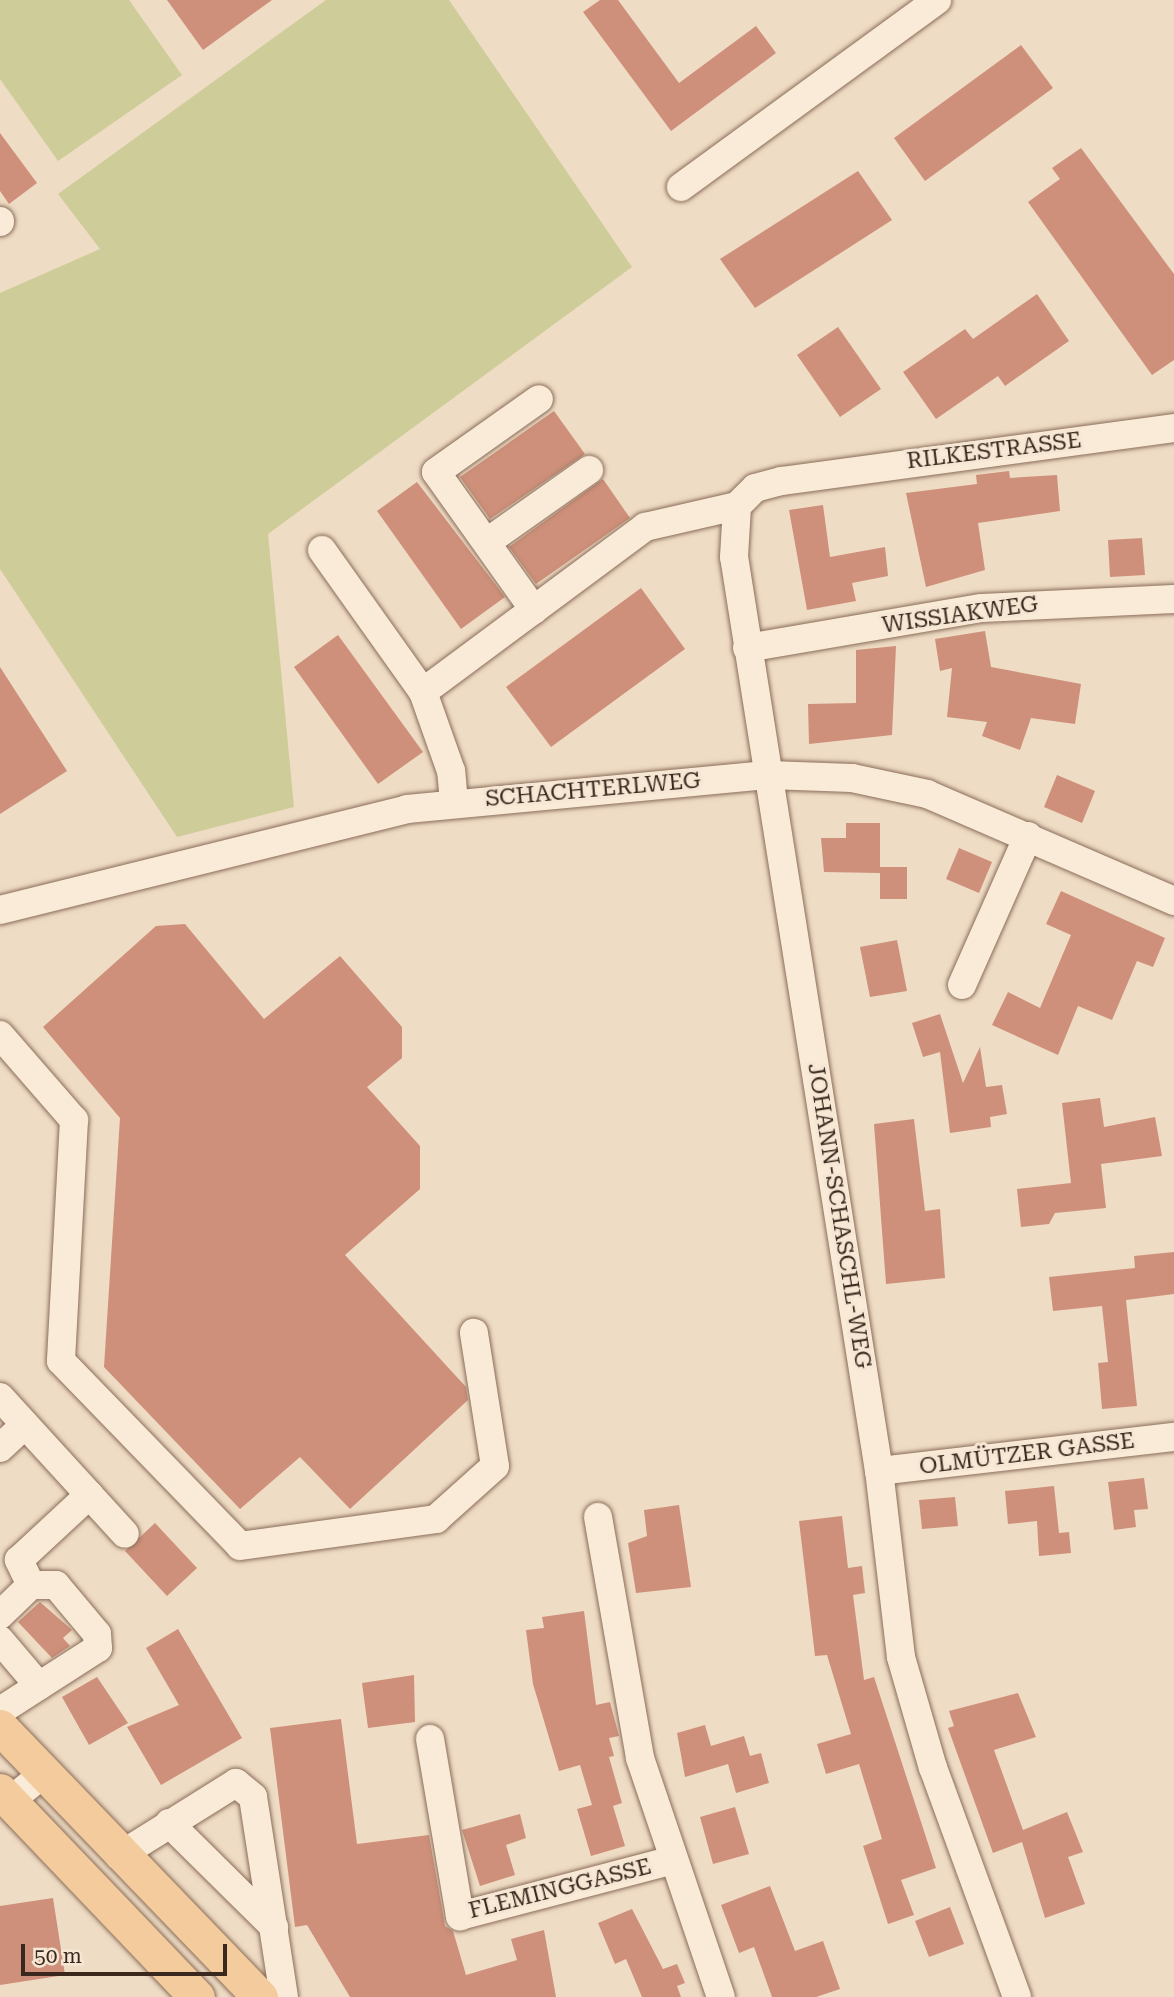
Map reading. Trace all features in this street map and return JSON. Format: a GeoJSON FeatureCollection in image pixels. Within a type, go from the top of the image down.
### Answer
{"type":"FeatureCollection","features":[{"type":"Feature","properties":{"kind":"main road"},"geometry":{"type":"LineString","coordinates":[[0,1727],[119,1856],[260,1997]]}},
{"type":"Feature","properties":{"kind":"main road"},"geometry":{"type":"LineString","coordinates":[[5,1796],[197,1997]]}},
{"type":"Feature","properties":{"kind":"street"},"geometry":{"type":"LineString","coordinates":[[681,187],[937,0]]}},
{"type":"Feature","properties":{"kind":"street"},"geometry":{"type":"LineString","coordinates":[[534,610],[436,472],[539,399]]}},
{"type":"Feature","properties":{"kind":"street","name":"RILKESTRASSE"},"geometry":{"type":"LineString","coordinates":[[737,506],[755,488],[814,477],[1174,428]]}},
{"type":"Feature","properties":{"kind":"street"},"geometry":{"type":"LineString","coordinates":[[487,542],[589,470]]}},
{"type":"Feature","properties":{"kind":"street"},"geometry":{"type":"LineString","coordinates":[[423,692],[645,527],[737,506]]}},
{"type":"Feature","properties":{"kind":"street","name":"JOHANN-SCHASCHL-WEG"},"geometry":{"type":"LineString","coordinates":[[737,506],[734,557],[879,1471],[901,1657],[933,1768],[1017,1997]]}},
{"type":"Feature","properties":{"kind":"street"},"geometry":{"type":"LineString","coordinates":[[323,550],[423,692],[451,771],[454,803]]}},
{"type":"Feature","properties":{"kind":"street","name":"WISSIAKWEG"},"geometry":{"type":"LineString","coordinates":[[747,648],[982,608],[1174,600]]}},
{"type":"Feature","properties":{"kind":"street","name":"SCHACHTERLWEG"},"geometry":{"type":"LineString","coordinates":[[0,910],[136,872],[454,803],[769,775],[892,784],[1028,836],[1174,901]]}},
{"type":"Feature","properties":{"kind":"street"},"geometry":{"type":"LineString","coordinates":[[962,985],[1028,836]]}},
{"type":"Feature","properties":{"kind":"street"},"geometry":{"type":"LineString","coordinates":[[0,1035],[74,1120],[61,1361],[240,1546],[436,1519],[495,1466],[474,1333]]}},
{"type":"Feature","properties":{"kind":"street"},"geometry":{"type":"LineString","coordinates":[[0,1397],[125,1534]]}},
{"type":"Feature","properties":{"kind":"street"},"geometry":{"type":"LineString","coordinates":[[0,1448],[25,1425]]}},
{"type":"Feature","properties":{"kind":"street","name":"OLMÜTZER GASSE"},"geometry":{"type":"LineString","coordinates":[[879,1471],[1174,1437]]}},
{"type":"Feature","properties":{"kind":"street"},"geometry":{"type":"LineString","coordinates":[[31,1585],[19,1560],[89,1494]]}},
{"type":"Feature","properties":{"kind":"street"},"geometry":{"type":"LineString","coordinates":[[598,1517],[625,1693],[670,1861],[721,1997]]}},
{"type":"Feature","properties":{"kind":"street"},"geometry":{"type":"LineString","coordinates":[[0,1615],[31,1585],[56,1585],[97,1634],[98,1648],[0,1711]]}},
{"type":"Feature","properties":{"kind":"street"},"geometry":{"type":"LineString","coordinates":[[0,1640],[39,1686]]}},
{"type":"Feature","properties":{"kind":"street","name":"FLEMINGGASSE"},"geometry":{"type":"LineString","coordinates":[[430,1740],[460,1916],[670,1861]]}},
{"type":"Feature","properties":{"kind":"street"},"geometry":{"type":"LineString","coordinates":[[5,1796],[43,1774]]}},
{"type":"Feature","properties":{"kind":"street"},"geometry":{"type":"LineString","coordinates":[[119,1856],[169,1822],[236,1783],[253,1797],[284,1997]]}},
{"type":"Feature","properties":{"kind":"street"},"geometry":{"type":"LineString","coordinates":[[169,1822],[274,1927]]}},
{"type":"Feature","properties":{"kind":"shaded area"},"geometry":{"type":"Polygon","coordinates":[[[0,0],[129,0],[182,75],[58,161],[0,79],[0,0]]]}},
{"type":"Feature","properties":{"kind":"shaded area"},"geometry":{"type":"Polygon","coordinates":[[[326,0],[449,0],[632,267],[268,534],[294,807],[177,837],[0,569],[0,293],[100,249],[58,194],[326,0]]]}},
{"type":"Feature","properties":{"kind":"building"},"geometry":{"type":"Polygon","coordinates":[[[167,0],[272,0],[203,50],[167,0]]]}},
{"type":"Feature","properties":{"kind":"building"},"geometry":{"type":"Polygon","coordinates":[[[600,0],[618,0],[679,83],[756,26],[776,53],[671,131],[583,12],[600,0]]]}},
{"type":"Feature","properties":{"kind":"building"},"geometry":{"type":"Polygon","coordinates":[[[1021,45],[1053,88],[925,181],[894,138],[1021,45]]]}},
{"type":"Feature","properties":{"kind":"building"},"geometry":{"type":"Polygon","coordinates":[[[0,133],[37,183],[9,204],[0,191],[0,133]]]}},
{"type":"Feature","properties":{"kind":"building"},"geometry":{"type":"Polygon","coordinates":[[[1081,148],[1174,274],[1174,360],[1152,375],[1028,202],[1060,179],[1052,168],[1081,148]]]}},
{"type":"Feature","properties":{"kind":"building"},"geometry":{"type":"Polygon","coordinates":[[[858,171],[892,220],[755,308],[720,259],[858,171]]]}},
{"type":"Feature","properties":{"kind":"building"},"geometry":{"type":"Polygon","coordinates":[[[1037,294],[1069,341],[1005,386],[998,376],[936,419],[903,372],[965,329],[973,339],[1037,294]]]}},
{"type":"Feature","properties":{"kind":"building"},"geometry":{"type":"Polygon","coordinates":[[[838,327],[881,389],[840,417],[797,355],[838,327]]]}},
{"type":"Feature","properties":{"kind":"building"},"geometry":{"type":"Polygon","coordinates":[[[554,411],[585,454],[490,519],[460,477],[554,411]]]}},
{"type":"Feature","properties":{"kind":"building"},"geometry":{"type":"Polygon","coordinates":[[[1009,471],[1010,478],[1057,475],[1060,511],[978,523],[985,570],[926,587],[906,493],[977,484],[976,475],[1009,471]]]}},
{"type":"Feature","properties":{"kind":"building"},"geometry":{"type":"Polygon","coordinates":[[[603,479],[630,518],[536,584],[509,547],[603,479]]]}},
{"type":"Feature","properties":{"kind":"building"},"geometry":{"type":"Polygon","coordinates":[[[417,482],[505,597],[461,629],[377,511],[417,482]]]}},
{"type":"Feature","properties":{"kind":"building"},"geometry":{"type":"Polygon","coordinates":[[[823,505],[830,557],[885,547],[888,576],[852,583],[856,601],[807,610],[789,510],[823,505]]]}},
{"type":"Feature","properties":{"kind":"building"},"geometry":{"type":"Polygon","coordinates":[[[1142,538],[1145,575],[1110,577],[1108,540],[1142,538]]]}},
{"type":"Feature","properties":{"kind":"building"},"geometry":{"type":"Polygon","coordinates":[[[641,588],[685,649],[551,747],[506,687],[641,588]]]}},
{"type":"Feature","properties":{"kind":"building"},"geometry":{"type":"Polygon","coordinates":[[[985,631],[991,667],[1081,684],[1075,724],[1031,718],[1020,750],[982,736],[987,722],[947,717],[952,668],[940,671],[935,639],[985,631]]]}},
{"type":"Feature","properties":{"kind":"building"},"geometry":{"type":"Polygon","coordinates":[[[338,635],[423,752],[378,784],[294,667],[338,635]]]}},
{"type":"Feature","properties":{"kind":"building"},"geometry":{"type":"Polygon","coordinates":[[[896,646],[892,735],[809,744],[808,704],[856,703],[856,650],[896,646]]]}},
{"type":"Feature","properties":{"kind":"building"},"geometry":{"type":"Polygon","coordinates":[[[0,667],[67,771],[0,814],[0,667]]]}},
{"type":"Feature","properties":{"kind":"building"},"geometry":{"type":"Polygon","coordinates":[[[1057,775],[1095,791],[1082,823],[1044,807],[1057,775]]]}},
{"type":"Feature","properties":{"kind":"building"},"geometry":{"type":"Polygon","coordinates":[[[846,823],[880,823],[880,867],[907,867],[907,899],[880,899],[880,873],[824,872],[821,838],[846,838],[846,823]]]}},
{"type":"Feature","properties":{"kind":"building"},"geometry":{"type":"Polygon","coordinates":[[[959,848],[992,862],[979,893],[946,879],[959,848]]]}},
{"type":"Feature","properties":{"kind":"building"},"geometry":{"type":"Polygon","coordinates":[[[1061,891],[1165,938],[1153,967],[1137,961],[1112,1020],[1078,1006],[1058,1055],[992,1025],[1008,992],[1040,1008],[1071,935],[1046,924],[1061,891]]]}},
{"type":"Feature","properties":{"kind":"building"},"geometry":{"type":"Polygon","coordinates":[[[185,924],[264,1019],[340,956],[402,1027],[402,1058],[367,1087],[420,1146],[420,1189],[345,1255],[466,1387],[468,1400],[350,1509],[300,1457],[240,1509],[104,1367],[120,1118],[43,1027],[156,926],[185,924]]]}},
{"type":"Feature","properties":{"kind":"building"},"geometry":{"type":"Polygon","coordinates":[[[897,940],[907,991],[870,997],[860,947],[897,940]]]}},
{"type":"Feature","properties":{"kind":"building"},"geometry":{"type":"Polygon","coordinates":[[[940,1014],[963,1083],[980,1047],[986,1087],[1002,1085],[1007,1114],[990,1117],[991,1127],[950,1133],[940,1052],[923,1057],[912,1023],[940,1014]]]}},
{"type":"Feature","properties":{"kind":"building"},"geometry":{"type":"Polygon","coordinates":[[[1100,1098],[1104,1127],[1155,1117],[1162,1156],[1101,1164],[1106,1208],[1055,1213],[1049,1224],[1021,1227],[1017,1189],[1071,1183],[1062,1103],[1100,1098]]]}},
{"type":"Feature","properties":{"kind":"building"},"geometry":{"type":"Polygon","coordinates":[[[914,1119],[925,1211],[940,1209],[945,1278],[886,1284],[874,1124],[914,1119]]]}},
{"type":"Feature","properties":{"kind":"building"},"geometry":{"type":"Polygon","coordinates":[[[1174,1252],[1174,1294],[1126,1300],[1137,1406],[1102,1409],[1098,1363],[1108,1362],[1102,1306],[1053,1311],[1049,1277],[1135,1268],[1134,1256],[1174,1252]]]}},
{"type":"Feature","properties":{"kind":"building"},"geometry":{"type":"Polygon","coordinates":[[[1144,1478],[1148,1509],[1134,1510],[1136,1527],[1114,1530],[1108,1482],[1144,1478]]]}},
{"type":"Feature","properties":{"kind":"building"},"geometry":{"type":"Polygon","coordinates":[[[1054,1486],[1059,1533],[1069,1532],[1071,1553],[1039,1556],[1037,1521],[1008,1524],[1005,1491],[1054,1486]]]}},
{"type":"Feature","properties":{"kind":"building"},"geometry":{"type":"Polygon","coordinates":[[[955,1497],[958,1526],[922,1529],[919,1500],[955,1497]]]}},
{"type":"Feature","properties":{"kind":"building"},"geometry":{"type":"Polygon","coordinates":[[[679,1505],[691,1587],[636,1593],[628,1543],[647,1536],[644,1510],[679,1505]]]}},
{"type":"Feature","properties":{"kind":"building"},"geometry":{"type":"Polygon","coordinates":[[[842,1516],[848,1568],[862,1566],[865,1593],[853,1595],[864,1680],[874,1677],[936,1868],[901,1880],[914,1915],[888,1924],[863,1846],[882,1839],[859,1764],[826,1774],[817,1744],[851,1734],[827,1655],[815,1656],[799,1521],[842,1516]]]}},
{"type":"Feature","properties":{"kind":"building"},"geometry":{"type":"Polygon","coordinates":[[[155,1523],[197,1568],[167,1596],[125,1551],[155,1523]]]}},
{"type":"Feature","properties":{"kind":"building"},"geometry":{"type":"Polygon","coordinates":[[[40,1602],[72,1630],[63,1638],[70,1646],[52,1658],[18,1622],[40,1602]]]}},
{"type":"Feature","properties":{"kind":"building"},"geometry":{"type":"Polygon","coordinates":[[[584,1611],[596,1705],[610,1702],[619,1736],[609,1738],[614,1756],[609,1757],[622,1803],[613,1806],[625,1846],[591,1856],[577,1809],[592,1805],[580,1765],[559,1771],[533,1684],[526,1630],[544,1628],[542,1617],[584,1611]]]}},
{"type":"Feature","properties":{"kind":"building"},"geometry":{"type":"Polygon","coordinates":[[[178,1629],[242,1738],[161,1785],[127,1727],[179,1705],[146,1648],[178,1629]]]}},
{"type":"Feature","properties":{"kind":"building"},"geometry":{"type":"Polygon","coordinates":[[[414,1675],[415,1722],[368,1728],[362,1683],[414,1675]]]}},
{"type":"Feature","properties":{"kind":"building"},"geometry":{"type":"Polygon","coordinates":[[[97,1677],[128,1723],[89,1745],[62,1697],[97,1677]]]}},
{"type":"Feature","properties":{"kind":"building"},"geometry":{"type":"Polygon","coordinates":[[[1018,1693],[1036,1737],[994,1750],[1023,1830],[1067,1812],[1083,1852],[1068,1857],[1085,1904],[1045,1918],[1022,1842],[993,1853],[948,1728],[954,1726],[949,1711],[1018,1693]]]}},
{"type":"Feature","properties":{"kind":"building"},"geometry":{"type":"Polygon","coordinates":[[[341,1719],[357,1844],[429,1835],[445,1926],[453,1931],[466,1975],[517,1960],[511,1939],[544,1930],[556,1997],[350,1997],[307,1925],[295,1927],[270,1728],[341,1719]]]}},
{"type":"Feature","properties":{"kind":"building"},"geometry":{"type":"Polygon","coordinates":[[[705,1725],[711,1746],[744,1736],[750,1756],[761,1753],[769,1783],[736,1793],[728,1764],[685,1777],[677,1733],[705,1725]]]}},
{"type":"Feature","properties":{"kind":"building"},"geometry":{"type":"Polygon","coordinates":[[[735,1807],[749,1854],[713,1864],[700,1817],[735,1807]]]}},
{"type":"Feature","properties":{"kind":"building"},"geometry":{"type":"Polygon","coordinates":[[[520,1814],[526,1838],[506,1845],[515,1875],[480,1886],[462,1830],[520,1814]]]}},
{"type":"Feature","properties":{"kind":"building"},"geometry":{"type":"Polygon","coordinates":[[[770,1886],[795,1951],[823,1941],[840,1989],[816,1997],[772,1997],[754,1947],[739,1953],[721,1905],[770,1886]]]}},
{"type":"Feature","properties":{"kind":"building"},"geometry":{"type":"Polygon","coordinates":[[[53,1898],[65,1975],[0,1985],[0,1906],[53,1898]]]}},
{"type":"Feature","properties":{"kind":"building"},"geometry":{"type":"Polygon","coordinates":[[[950,1907],[964,1944],[929,1957],[915,1921],[950,1907]]]}},
{"type":"Feature","properties":{"kind":"building"},"geometry":{"type":"Polygon","coordinates":[[[632,1909],[663,1969],[677,1964],[685,1983],[677,1986],[681,1997],[642,1997],[626,1959],[615,1964],[598,1923],[632,1909]]]}}]}
